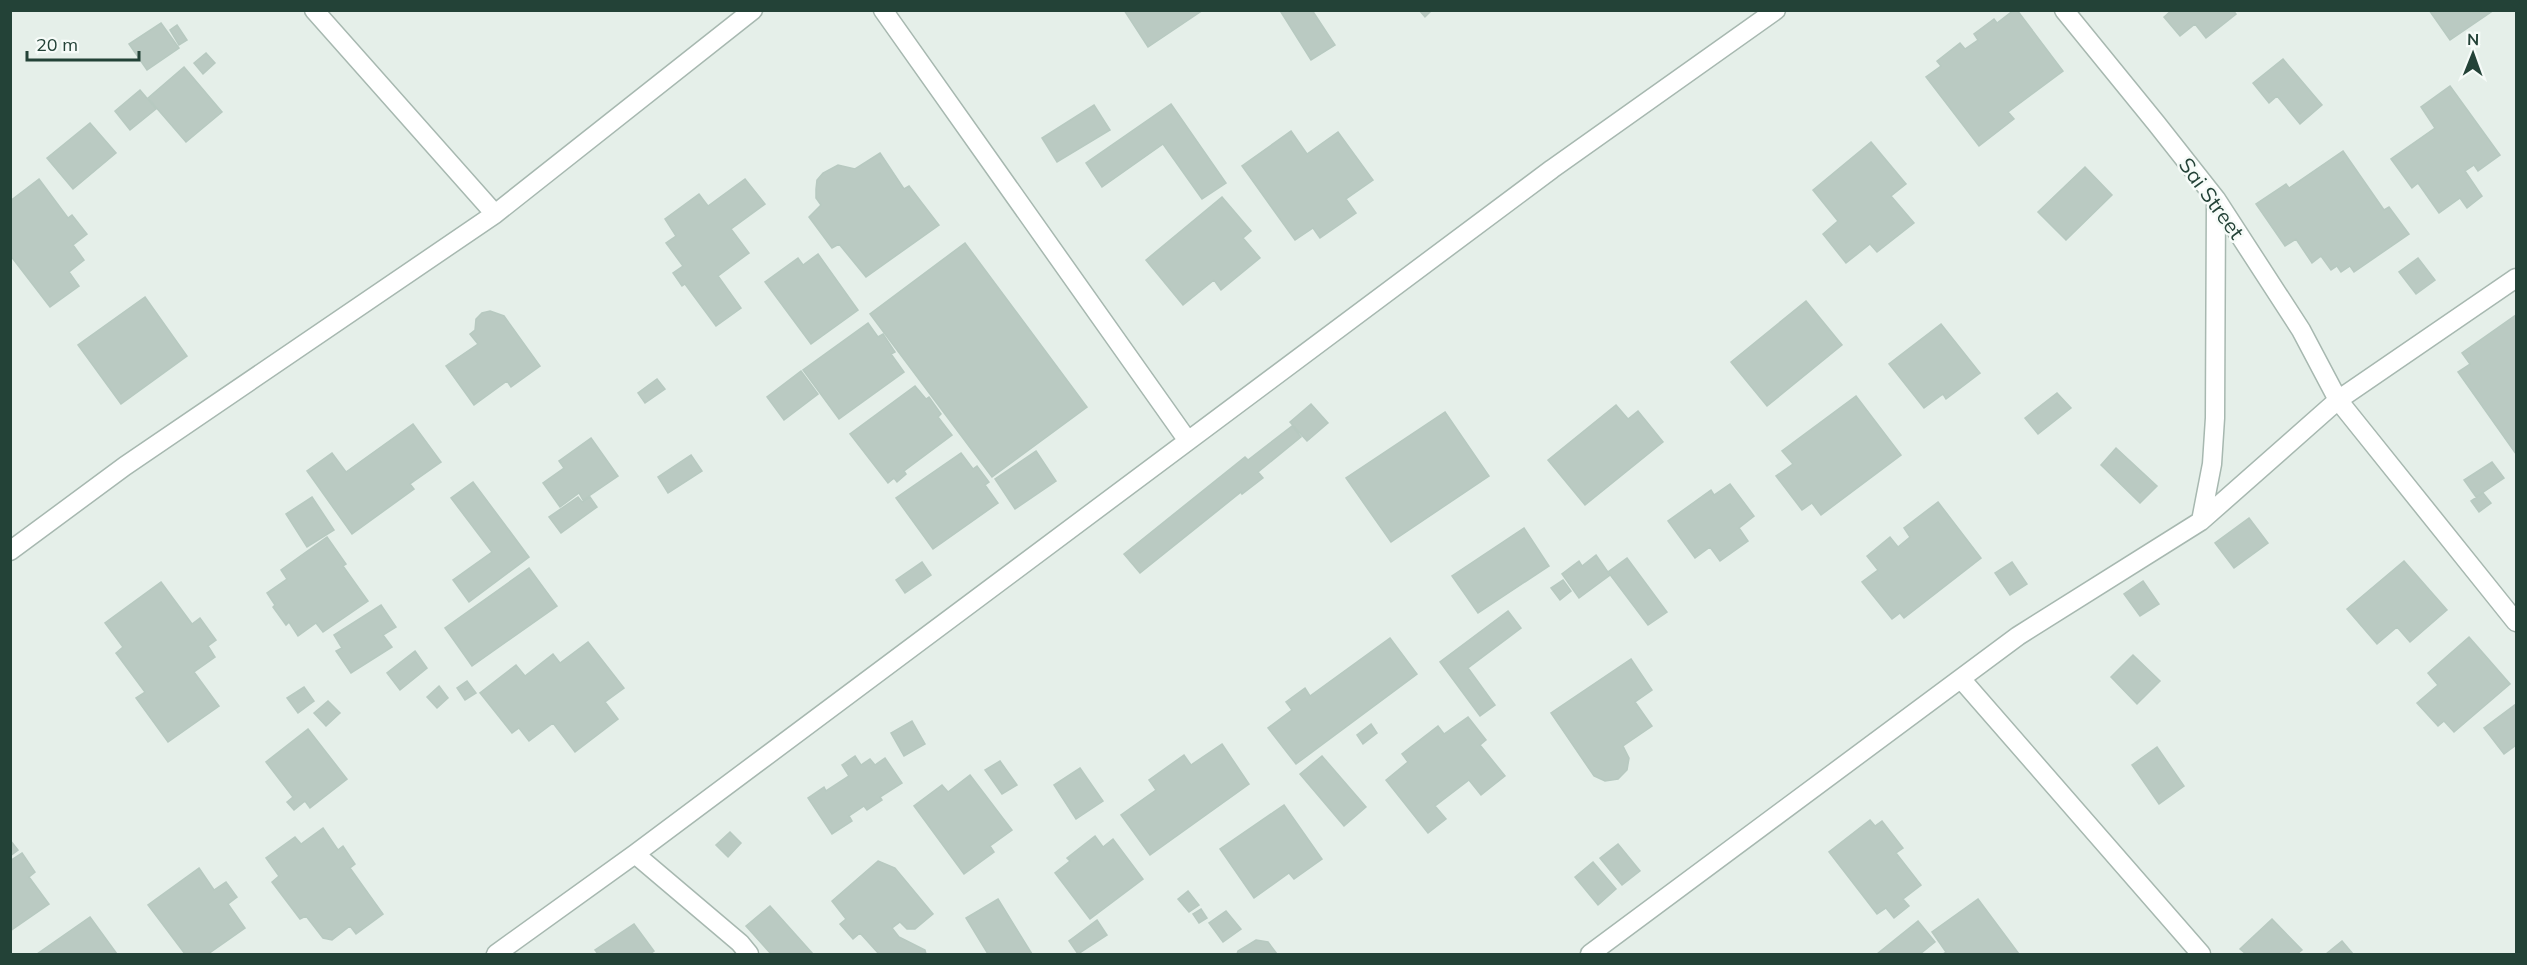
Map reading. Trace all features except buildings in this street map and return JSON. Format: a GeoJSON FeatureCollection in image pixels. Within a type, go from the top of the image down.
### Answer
{"type":"FeatureCollection","features":[{"type":"Feature","properties":{"kind":"street"},"geometry":{"type":"LineString","coordinates":[[314,10],[495,214]]}},
{"type":"Feature","properties":{"kind":"street"},"geometry":{"type":"LineString","coordinates":[[10,551],[125,466],[495,214],[753,10]]}},
{"type":"Feature","properties":{"kind":"street"},"geometry":{"type":"LineString","coordinates":[[883,10],[1188,441]]}},
{"type":"Feature","properties":{"kind":"street"},"geometry":{"type":"LineString","coordinates":[[496,954],[635,854],[1551,169],[1776,10]]}},
{"type":"Feature","properties":{"kind":"street","name":"Sai Street"},"geometry":{"type":"LineString","coordinates":[[2064,10],[2216,199],[2301,330],[2338,400],[2517,622]]}},
{"type":"Feature","properties":{"kind":"street"},"geometry":{"type":"LineString","coordinates":[[2201,521],[2212,464],[2215,418],[2216,199]]}},
{"type":"Feature","properties":{"kind":"street"},"geometry":{"type":"LineString","coordinates":[[1590,954],[1962,680],[2018,636],[2201,521],[2338,400],[2517,278]]}},
{"type":"Feature","properties":{"kind":"street"},"geometry":{"type":"LineString","coordinates":[[1962,680],[2201,954]]}},
{"type":"Feature","properties":{"kind":"street"},"geometry":{"type":"LineString","coordinates":[[635,854],[740,943],[749,954]]}}]}
